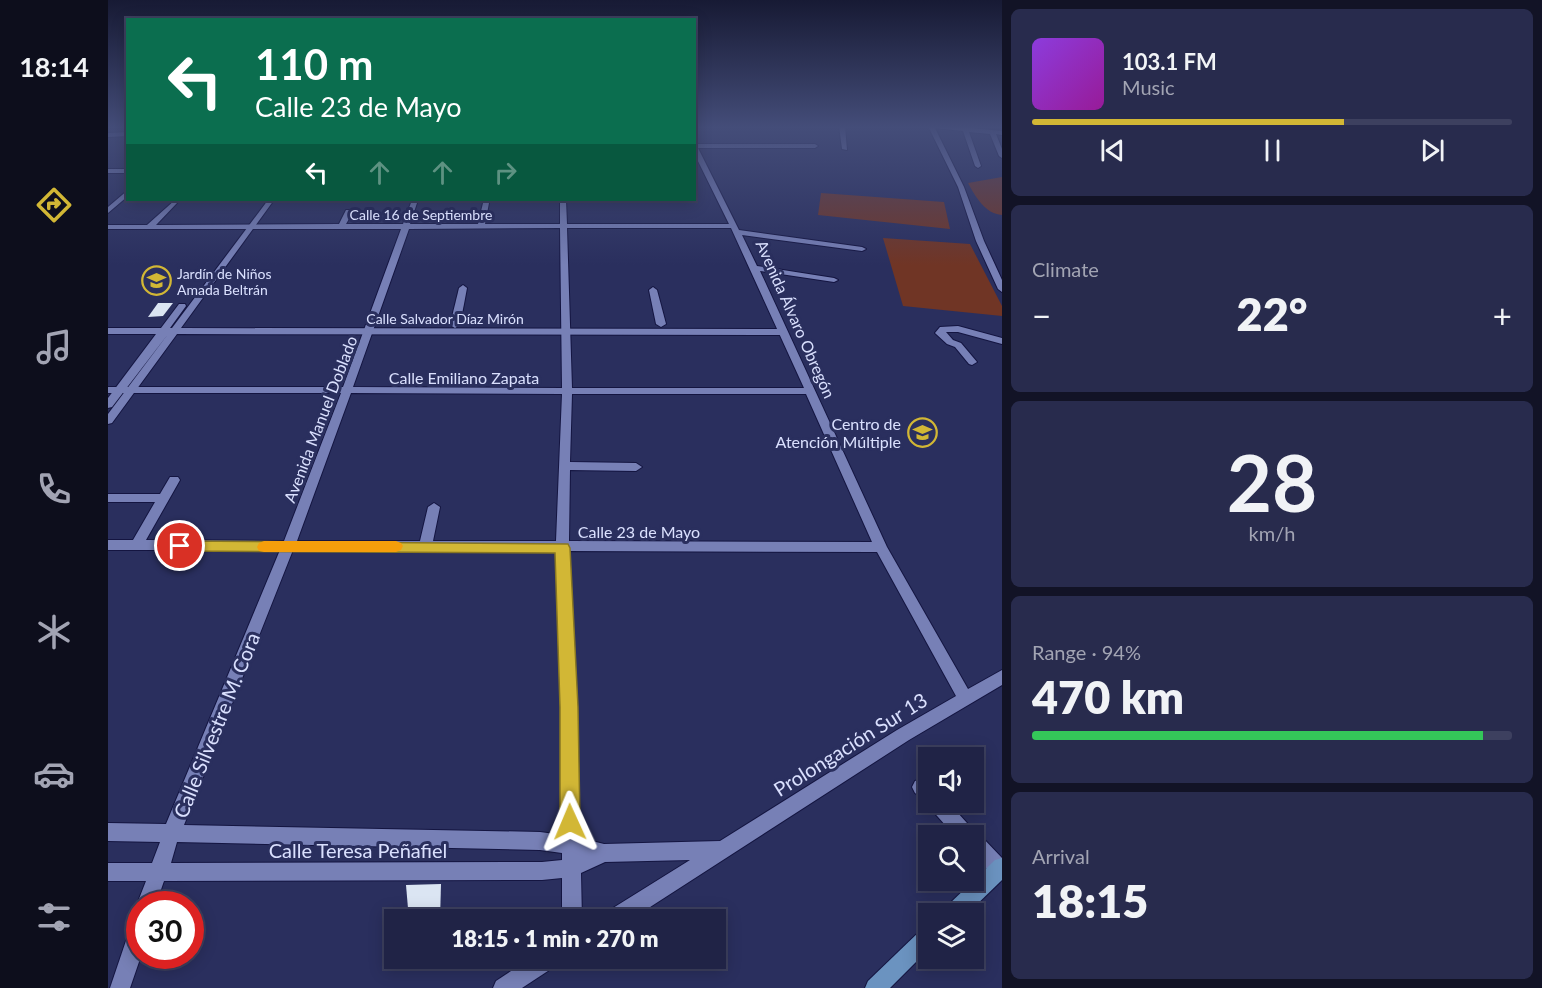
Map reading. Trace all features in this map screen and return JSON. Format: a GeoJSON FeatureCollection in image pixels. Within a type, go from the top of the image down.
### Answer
{"type":"FeatureCollection","features":[{"type":"Feature","properties":{"kind":"main road"},"geometry":{"type":"LineString","coordinates":[[964,903],[1001,868]]}},
{"type":"Feature","properties":{"kind":"main road"},"geometry":{"type":"LineString","coordinates":[[875,988],[918,947]]}},
{"type":"Feature","properties":{"kind":"street","name":"Avenida Álvaro Obregón"},"geometry":{"type":"LineString","coordinates":[[706,172],[754,268],[779,328],[881,547],[965,698]]}},
{"type":"Feature","properties":{"kind":"street"},"geometry":{"type":"LineString","coordinates":[[954,172],[980,241],[1002,289]]}},
{"type":"Feature","properties":{"kind":"street"},"geometry":{"type":"LineString","coordinates":[[108,211],[126,194]]}},
{"type":"Feature","properties":{"kind":"street"},"geometry":{"type":"LineString","coordinates":[[108,421],[126,389],[246,227],[261,201]]}},
{"type":"Feature","properties":{"kind":"street"},"geometry":{"type":"LineString","coordinates":[[246,227],[270,201]]}},
{"type":"Feature","properties":{"kind":"street","name":"Avenida Manuel Doblado"},"geometry":{"type":"LineString","coordinates":[[288,547],[370,329],[415,201]]}},
{"type":"Feature","properties":{"kind":"street"},"geometry":{"type":"LineString","coordinates":[[563,201],[567,392],[562,548],[569,707],[572,909]]}},
{"type":"Feature","properties":{"kind":"street"},"geometry":{"type":"LineString","coordinates":[[149,227],[175,202]]}},
{"type":"Feature","properties":{"kind":"street"},"geometry":{"type":"LineString","coordinates":[[481,227],[486,203]]}},
{"type":"Feature","properties":{"kind":"street"},"geometry":{"type":"LineString","coordinates":[[341,227],[349,212]]}},
{"type":"Feature","properties":{"kind":"street","name":"Calle 16 de Septiembre"},"geometry":{"type":"LineString","coordinates":[[108,227],[735,229],[862,249]]}},
{"type":"Feature","properties":{"kind":"street"},"geometry":{"type":"LineString","coordinates":[[754,268],[834,280]]}},
{"type":"Feature","properties":{"kind":"street"},"geometry":{"type":"LineString","coordinates":[[455,325],[463,288]]}},
{"type":"Feature","properties":{"kind":"street"},"geometry":{"type":"LineString","coordinates":[[653,290],[661,324]]}},
{"type":"Feature","properties":{"kind":"street","name":"Calle Salvador Díaz Mirón"},"geometry":{"type":"LineString","coordinates":[[370,329],[455,325],[566,328],[661,324],[779,328]]}},
{"type":"Feature","properties":{"kind":"street","name":"Calle Salvador Díaz Mirón"},"geometry":{"type":"LineString","coordinates":[[108,325],[171,328],[370,329],[779,328]]}},
{"type":"Feature","properties":{"kind":"street","name":"Calle Salvador Díaz Mirón"},"geometry":{"type":"LineString","coordinates":[[108,331],[171,328]]}},
{"type":"Feature","properties":{"kind":"street"},"geometry":{"type":"LineString","coordinates":[[972,362],[958,345],[943,338],[940,333],[943,329],[958,329],[1002,340]]}},
{"type":"Feature","properties":{"kind":"street"},"geometry":{"type":"LineString","coordinates":[[108,405],[126,389]]}},
{"type":"Feature","properties":{"kind":"street","name":"Calle Emiliano Zapata"},"geometry":{"type":"LineString","coordinates":[[108,390],[809,391]]}},
{"type":"Feature","properties":{"kind":"street"},"geometry":{"type":"LineString","coordinates":[[564,466],[636,467]]}},
{"type":"Feature","properties":{"kind":"street"},"geometry":{"type":"LineString","coordinates":[[136,546],[174,480]]}},
{"type":"Feature","properties":{"kind":"street"},"geometry":{"type":"LineString","coordinates":[[108,498],[164,498]]}},
{"type":"Feature","properties":{"kind":"street"},"geometry":{"type":"LineString","coordinates":[[425,546],[434,507]]}},
{"type":"Feature","properties":{"kind":"street","name":"Calle 23 de Mayo"},"geometry":{"type":"LineString","coordinates":[[108,545],[562,548],[881,547]]}},
{"type":"Feature","properties":{"kind":"street","name":"Calle Silvestre M. Cora"},"geometry":{"type":"LineString","coordinates":[[151,891],[172,832],[288,547]]}},
{"type":"Feature","properties":{"kind":"street","name":"Prolongación Sur 13"},"geometry":{"type":"LineString","coordinates":[[629,909],[1002,677]]}},
{"type":"Feature","properties":{"kind":"street"},"geometry":{"type":"LineString","coordinates":[[946,813],[958,825]]}},
{"type":"Feature","properties":{"kind":"street","name":"Calle Teresa Peñafiel"},"geometry":{"type":"LineString","coordinates":[[108,832],[540,841],[604,853],[721,850]]}},
{"type":"Feature","properties":{"kind":"street"},"geometry":{"type":"LineString","coordinates":[[984,851],[1001,868]]}},
{"type":"Feature","properties":{"kind":"street","name":"Calle Teresa Peñafiel"},"geometry":{"type":"LineString","coordinates":[[108,872],[542,871],[571,868],[604,853]]}},
{"type":"Feature","properties":{"kind":"street"},"geometry":{"type":"LineString","coordinates":[[120,988],[126,969]]}},
{"type":"Feature","properties":{"kind":"street"},"geometry":{"type":"LineString","coordinates":[[503,988],[533,969]]}},
{"type":"Feature","properties":{"kind":"shaded area"},"geometry":{"type":"Polygon","coordinates":[[[1002,177],[1002,215],[986,208],[977,199],[968,183],[1002,177]]]}},
{"type":"Feature","properties":{"kind":"shaded area"},"geometry":{"type":"Polygon","coordinates":[[[821,193],[944,202],[950,229],[818,215],[821,193]]]}},
{"type":"Feature","properties":{"kind":"shaded area"},"geometry":{"type":"Polygon","coordinates":[[[883,238],[970,244],[1002,306],[1002,316],[903,306],[883,238]]]}},
{"type":"Feature","properties":{"kind":"building"},"geometry":{"type":"Polygon","coordinates":[[[158,303],[173,303],[163,316],[148,317],[158,303]]]}},
{"type":"Feature","properties":{"kind":"building"},"geometry":{"type":"Polygon","coordinates":[[[441,884],[440,909],[408,909],[406,885],[441,884]]]}},
{"type":"Feature","properties":{"kind":"slow traffic"},"geometry":{"type":"LineString","coordinates":[[264,547],[396,546]]}},
{"type":"Feature","properties":{"kind":"place","name":"Jardín de Niños Amada Beltrán"},"geometry":{"type":"Point","coordinates":[156,281]}},
{"type":"Feature","properties":{"kind":"place","name":"Centro de Atención Múltiple"},"geometry":{"type":"Point","coordinates":[922,432]}},
{"type":"Feature","properties":{"kind":"route"},"geometry":{"type":"LineString","coordinates":[[180,546],[562,548],[569,707],[570,822]]}}]}
